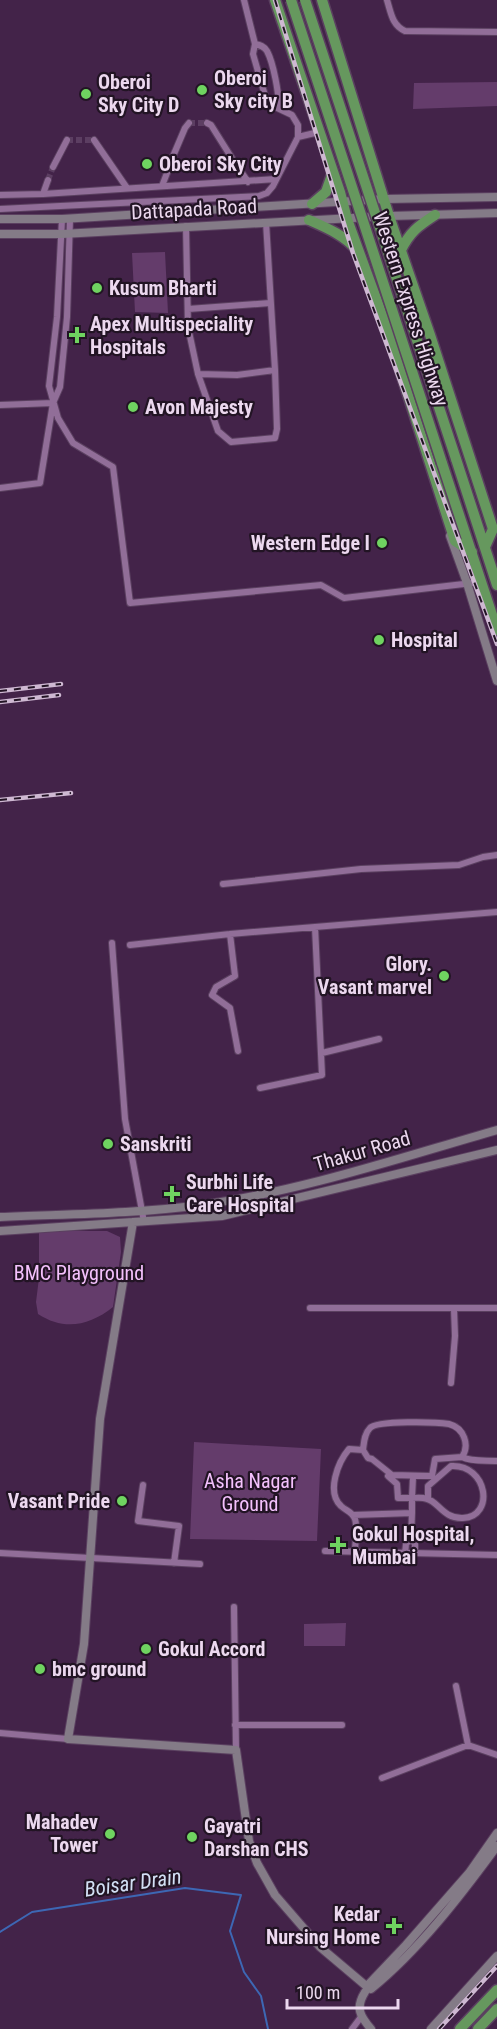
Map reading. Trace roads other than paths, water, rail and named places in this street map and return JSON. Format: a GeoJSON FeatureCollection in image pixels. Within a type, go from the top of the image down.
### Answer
{"type":"FeatureCollection","features":[{"type":"Feature","properties":{"kind":"highway"},"geometry":{"type":"LineString","coordinates":[[275,0],[347,219],[385,323],[455,541],[471,552]]}},
{"type":"Feature","properties":{"kind":"highway","name":"Western Express Highway"},"geometry":{"type":"LineString","coordinates":[[291,0],[497,630]]}},
{"type":"Feature","properties":{"kind":"highway","name":"Western Express Highway"},"geometry":{"type":"LineString","coordinates":[[305,0],[497,585]]}},
{"type":"Feature","properties":{"kind":"highway"},"geometry":{"type":"LineString","coordinates":[[322,0],[389,216],[493,529],[485,547]]}},
{"type":"Feature","properties":{"kind":"highway"},"geometry":{"type":"LineString","coordinates":[[302,81],[345,72]]}},
{"type":"Feature","properties":{"kind":"highway"},"geometry":{"type":"LineString","coordinates":[[312,204],[326,192],[333,172]]}},
{"type":"Feature","properties":{"kind":"highway"},"geometry":{"type":"LineString","coordinates":[[401,250],[407,237],[416,227],[435,215]]}},
{"type":"Feature","properties":{"kind":"highway"},"geometry":{"type":"LineString","coordinates":[[309,220],[332,230],[348,241],[361,256]]}},
{"type":"Feature","properties":{"kind":"highway"},"geometry":{"type":"LineString","coordinates":[[460,2029],[497,1990]]}},
{"type":"Feature","properties":{"kind":"highway"},"geometry":{"type":"LineString","coordinates":[[478,2029],[497,2009]]}},
{"type":"Feature","properties":{"kind":"street"},"geometry":{"type":"LineString","coordinates":[[0,209],[259,196],[267,193],[272,188],[298,136],[298,125],[292,115],[266,99],[254,54],[255,44],[244,0]]}},
{"type":"Feature","properties":{"kind":"street"},"geometry":{"type":"LineString","coordinates":[[387,0],[394,22],[405,31],[497,32]]}},
{"type":"Feature","properties":{"kind":"street"},"geometry":{"type":"LineString","coordinates":[[255,44],[262,46],[267,52],[279,94],[278,107]]}},
{"type":"Feature","properties":{"kind":"street"},"geometry":{"type":"LineString","coordinates":[[171,161],[189,123]]}},
{"type":"Feature","properties":{"kind":"street"},"geometry":{"type":"LineString","coordinates":[[207,123],[234,160]]}},
{"type":"Feature","properties":{"kind":"street"},"geometry":{"type":"LineString","coordinates":[[298,136],[320,132]]}},
{"type":"Feature","properties":{"kind":"street"},"geometry":{"type":"LineString","coordinates":[[53,167],[68,140]]}},
{"type":"Feature","properties":{"kind":"street"},"geometry":{"type":"LineString","coordinates":[[94,140],[128,188]]}},
{"type":"Feature","properties":{"kind":"street"},"geometry":{"type":"LineString","coordinates":[[240,170],[248,182]]}},
{"type":"Feature","properties":{"kind":"street"},"geometry":{"type":"LineString","coordinates":[[162,186],[167,173]]}},
{"type":"Feature","properties":{"kind":"street"},"geometry":{"type":"LineString","coordinates":[[0,195],[276,179]]}},
{"type":"Feature","properties":{"kind":"street"},"geometry":{"type":"LineString","coordinates":[[43,194],[48,180]]}},
{"type":"Feature","properties":{"kind":"street"},"geometry":{"type":"LineString","coordinates":[[0,219],[66,219],[385,199],[497,197]]}},
{"type":"Feature","properties":{"kind":"street","name":"Dattapada Road"},"geometry":{"type":"LineString","coordinates":[[0,234],[66,234],[389,216],[497,213]]}},
{"type":"Feature","properties":{"kind":"street"},"geometry":{"type":"LineString","coordinates":[[151,214],[151,228]]}},
{"type":"Feature","properties":{"kind":"street"},"geometry":{"type":"LineString","coordinates":[[0,488],[40,483],[53,403],[60,387],[67,317],[66,219]]}},
{"type":"Feature","properties":{"kind":"street"},"geometry":{"type":"LineString","coordinates":[[186,226],[188,327],[198,374],[218,431],[231,442],[274,438],[277,429],[266,222]]}},
{"type":"Feature","properties":{"kind":"street"},"geometry":{"type":"LineString","coordinates":[[66,234],[49,386],[61,424],[73,443],[113,467],[130,603],[321,585],[344,598],[481,582]]}},
{"type":"Feature","properties":{"kind":"street"},"geometry":{"type":"LineString","coordinates":[[361,256],[362,269],[433,487],[467,583],[497,681]]}},
{"type":"Feature","properties":{"kind":"street"},"geometry":{"type":"LineString","coordinates":[[188,309],[270,303]]}},
{"type":"Feature","properties":{"kind":"street"},"geometry":{"type":"LineString","coordinates":[[57,317],[67,317]]}},
{"type":"Feature","properties":{"kind":"street"},"geometry":{"type":"LineString","coordinates":[[198,374],[237,375],[275,370]]}},
{"type":"Feature","properties":{"kind":"street"},"geometry":{"type":"LineString","coordinates":[[50,377],[60,378]]}},
{"type":"Feature","properties":{"kind":"street"},"geometry":{"type":"LineString","coordinates":[[0,405],[53,403]]}},
{"type":"Feature","properties":{"kind":"street"},"geometry":{"type":"LineString","coordinates":[[223,884],[361,869],[459,865],[483,856],[497,855]]}},
{"type":"Feature","properties":{"kind":"street"},"geometry":{"type":"LineString","coordinates":[[130,945],[230,934],[497,912]]}},
{"type":"Feature","properties":{"kind":"street"},"geometry":{"type":"LineString","coordinates":[[260,1088],[322,1076],[315,927]]}},
{"type":"Feature","properties":{"kind":"street"},"geometry":{"type":"LineString","coordinates":[[230,934],[235,976],[216,987],[212,994],[230,1008],[238,1051]]}},
{"type":"Feature","properties":{"kind":"street"},"geometry":{"type":"LineString","coordinates":[[68,1739],[84,1644],[100,1419],[136,1211],[125,1119],[112,943]]}},
{"type":"Feature","properties":{"kind":"street"},"geometry":{"type":"LineString","coordinates":[[322,1053],[379,1039]]}},
{"type":"Feature","properties":{"kind":"street","name":"Thakur Road"},"geometry":{"type":"LineString","coordinates":[[0,1217],[136,1211],[201,1205],[300,1186],[497,1130]]}},
{"type":"Feature","properties":{"kind":"street","name":"Thakur Road"},"geometry":{"type":"LineString","coordinates":[[0,1231],[222,1215],[497,1150]]}},
{"type":"Feature","properties":{"kind":"street"},"geometry":{"type":"LineString","coordinates":[[328,1178],[333,1189]]}},
{"type":"Feature","properties":{"kind":"street"},"geometry":{"type":"LineString","coordinates":[[136,1211],[144,1222]]}},
{"type":"Feature","properties":{"kind":"street"},"geometry":{"type":"LineString","coordinates":[[19,1229],[20,1216]]}},
{"type":"Feature","properties":{"kind":"street"},"geometry":{"type":"LineString","coordinates":[[310,1308],[497,1308]]}},
{"type":"Feature","properties":{"kind":"street"},"geometry":{"type":"LineString","coordinates":[[451,1383],[455,1336],[454,1309]]}},
{"type":"Feature","properties":{"kind":"street"},"geometry":{"type":"LineString","coordinates":[[428,1498],[428,1486],[451,1466],[460,1466],[477,1476],[482,1491],[482,1506],[471,1517],[465,1518],[450,1516],[428,1498],[398,1498],[395,1481],[369,1462],[363,1450],[369,1428],[375,1425],[451,1424],[463,1434],[466,1443],[466,1452],[462,1457]]}},
{"type":"Feature","properties":{"kind":"street"},"geometry":{"type":"LineString","coordinates":[[363,1450],[349,1449],[344,1455],[334,1485],[335,1497],[340,1506],[353,1515],[412,1514]]}},
{"type":"Feature","properties":{"kind":"street"},"geometry":{"type":"LineString","coordinates":[[368,1458],[392,1476],[413,1477],[433,1476],[435,1459],[462,1457],[468,1460],[497,1461]]}},
{"type":"Feature","properties":{"kind":"street"},"geometry":{"type":"LineString","coordinates":[[413,1477],[411,1538],[415,1544],[415,1554]]}},
{"type":"Feature","properties":{"kind":"street"},"geometry":{"type":"LineString","coordinates":[[143,1485],[138,1521],[179,1526],[174,1563]]}},
{"type":"Feature","properties":{"kind":"street"},"geometry":{"type":"LineString","coordinates":[[353,1515],[355,1552]]}},
{"type":"Feature","properties":{"kind":"street"},"geometry":{"type":"LineString","coordinates":[[405,1554],[406,1544],[411,1538]]}},
{"type":"Feature","properties":{"kind":"street"},"geometry":{"type":"LineString","coordinates":[[325,1551],[497,1555]]}},
{"type":"Feature","properties":{"kind":"street"},"geometry":{"type":"LineString","coordinates":[[0,1553],[200,1564]]}},
{"type":"Feature","properties":{"kind":"street"},"geometry":{"type":"LineString","coordinates":[[234,1608],[236,1750],[249,1841],[257,1863],[274,1895],[320,1947],[367,1988]]}},
{"type":"Feature","properties":{"kind":"street"},"geometry":{"type":"LineString","coordinates":[[456,1686],[468,1745]]}},
{"type":"Feature","properties":{"kind":"street"},"geometry":{"type":"LineString","coordinates":[[235,1725],[342,1725]]}},
{"type":"Feature","properties":{"kind":"street"},"geometry":{"type":"LineString","coordinates":[[0,1733],[236,1750]]}},
{"type":"Feature","properties":{"kind":"street"},"geometry":{"type":"LineString","coordinates":[[382,1778],[468,1745],[497,1755]]}},
{"type":"Feature","properties":{"kind":"street"},"geometry":{"type":"LineString","coordinates":[[371,2029],[361,2017],[359,2001],[367,1988],[469,1873],[497,1833]]}},
{"type":"Feature","properties":{"kind":"street"},"geometry":{"type":"LineString","coordinates":[[367,1988],[411,1951],[474,1878],[497,1846]]}},
{"type":"Feature","properties":{"kind":"street"},"geometry":{"type":"LineString","coordinates":[[431,2029],[497,1956]]}},
{"type":"Feature","properties":{"kind":"street"},"geometry":{"type":"LineString","coordinates":[[352,2029],[361,2017]]}},
{"type":"Feature","properties":{"kind":"waterway","name":"Boisar Drain"},"geometry":{"type":"LineString","coordinates":[[0,1932],[32,1912],[185,1888],[241,1895],[230,1931],[244,1972],[261,1996],[268,2029]]}},
{"type":"Feature","properties":{"kind":"tunnel"},"geometry":{"type":"LineString","coordinates":[[189,123],[207,123]]}},
{"type":"Feature","properties":{"kind":"tunnel"},"geometry":{"type":"LineString","coordinates":[[67,140],[94,140]]}},
{"type":"Feature","properties":{"kind":"tunnel"},"geometry":{"type":"LineString","coordinates":[[48,180],[53,167]]}},
{"type":"Feature","properties":{"kind":"railway"},"geometry":{"type":"LineString","coordinates":[[275,0],[353,253],[497,644]]}},
{"type":"Feature","properties":{"kind":"railway"},"geometry":{"type":"LineString","coordinates":[[0,691],[61,684]]}},
{"type":"Feature","properties":{"kind":"railway"},"geometry":{"type":"LineString","coordinates":[[0,702],[59,695]]}},
{"type":"Feature","properties":{"kind":"railway"},"geometry":{"type":"LineString","coordinates":[[0,800],[71,793]]}},
{"type":"Feature","properties":{"kind":"railway"},"geometry":{"type":"LineString","coordinates":[[439,2029],[497,1966]]}},
{"type":"Feature","properties":{"kind":"place","name":"Oberoi Sky city B"},"geometry":{"type":"Point","coordinates":[202,90]}},
{"type":"Feature","properties":{"kind":"place","name":"Oberoi Sky City D"},"geometry":{"type":"Point","coordinates":[86,94]}},
{"type":"Feature","properties":{"kind":"place","name":"Oberoi Sky City"},"geometry":{"type":"Point","coordinates":[147,164]}},
{"type":"Feature","properties":{"kind":"place","name":"Kusum Bharti"},"geometry":{"type":"Point","coordinates":[97,288]}},
{"type":"Feature","properties":{"kind":"place","name":"Apex Multispeciality Hospitals"},"geometry":{"type":"Point","coordinates":[77,335]}},
{"type":"Feature","properties":{"kind":"place","name":"Avon Majesty"},"geometry":{"type":"Point","coordinates":[133,407]}},
{"type":"Feature","properties":{"kind":"place","name":"Western Edge I"},"geometry":{"type":"Point","coordinates":[382,543]}},
{"type":"Feature","properties":{"kind":"place","name":"Hospital"},"geometry":{"type":"Point","coordinates":[379,640]}},
{"type":"Feature","properties":{"kind":"place","name":"Glory. Vasant marvel"},"geometry":{"type":"Point","coordinates":[444,976]}},
{"type":"Feature","properties":{"kind":"place","name":"Sanskriti"},"geometry":{"type":"Point","coordinates":[108,1144]}},
{"type":"Feature","properties":{"kind":"place","name":"Surbhi Life Care Hospital"},"geometry":{"type":"Point","coordinates":[172,1194]}},
{"type":"Feature","properties":{"kind":"place","name":"Vasant Pride"},"geometry":{"type":"Point","coordinates":[122,1501]}},
{"type":"Feature","properties":{"kind":"place","name":"Gokul Hospital, Mumbai"},"geometry":{"type":"Point","coordinates":[338,1545]}},
{"type":"Feature","properties":{"kind":"place","name":"Gokul Accord"},"geometry":{"type":"Point","coordinates":[146,1649]}},
{"type":"Feature","properties":{"kind":"place","name":"bmc ground"},"geometry":{"type":"Point","coordinates":[40,1669]}},
{"type":"Feature","properties":{"kind":"place","name":"Mahadev Tower"},"geometry":{"type":"Point","coordinates":[110,1834]}},
{"type":"Feature","properties":{"kind":"place","name":"Gayatri Darshan CHS"},"geometry":{"type":"Point","coordinates":[192,1837]}},
{"type":"Feature","properties":{"kind":"place","name":"Kedar Nursing Home"},"geometry":{"type":"Point","coordinates":[394,1926]}},
{"type":"Feature","properties":{"kind":"park label","name":"BMC Playground"},"geometry":{"type":"Point","coordinates":[79,1273]}},
{"type":"Feature","properties":{"kind":"park label","name":"Asha Nagar Ground"},"geometry":{"type":"Point","coordinates":[250,1492]}}]}
